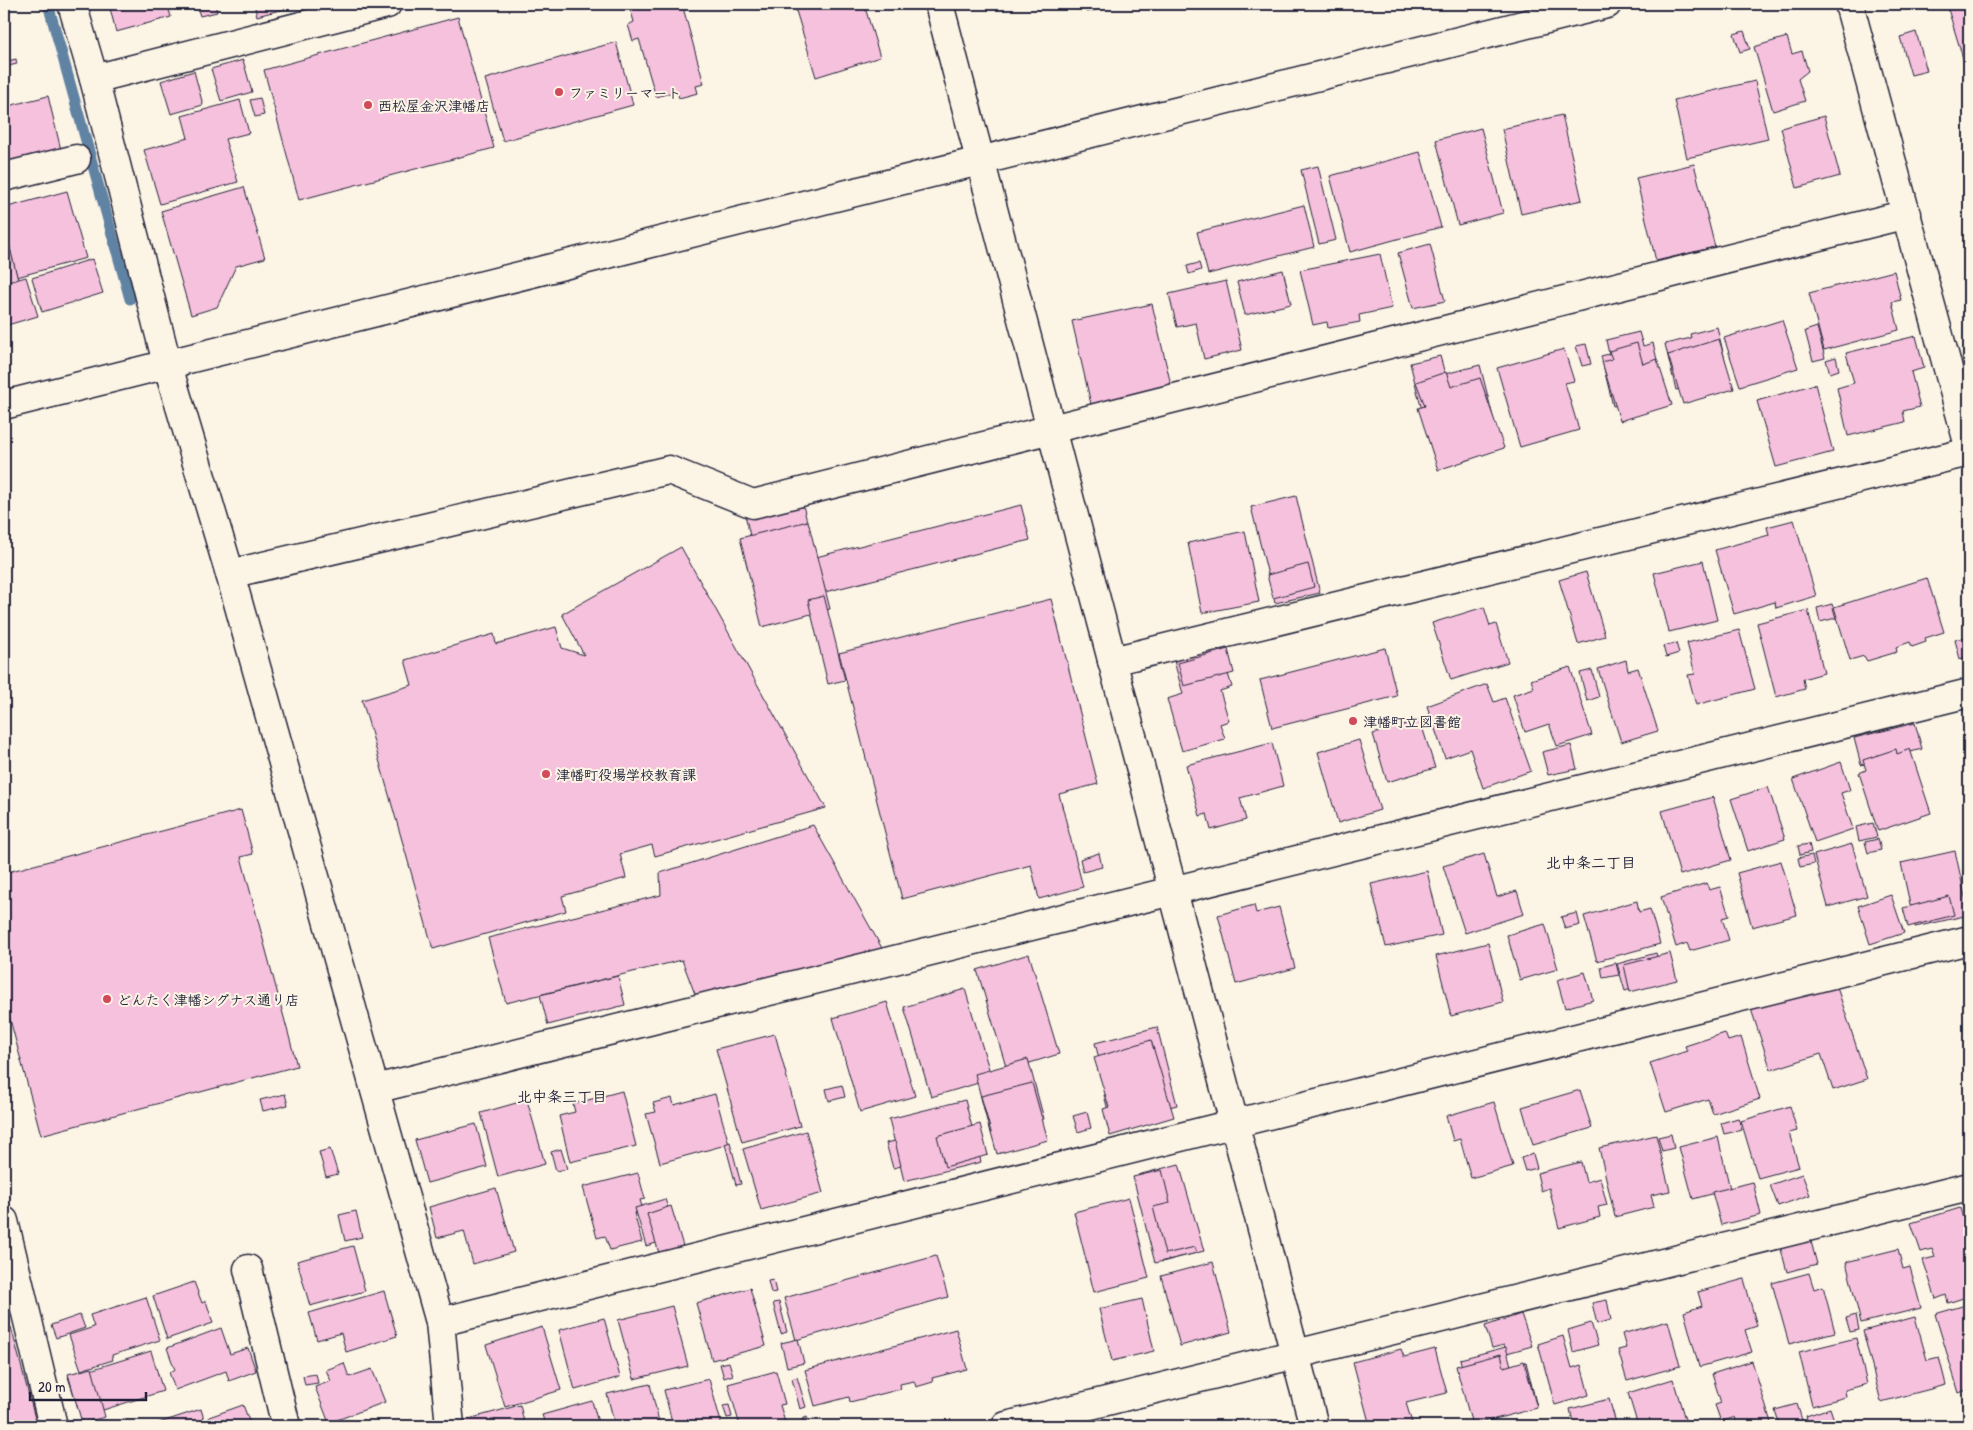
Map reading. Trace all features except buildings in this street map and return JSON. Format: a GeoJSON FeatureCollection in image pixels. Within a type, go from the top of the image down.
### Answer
{"type":"FeatureCollection","features":[{"type":"Feature","properties":{"kind":"street"},"geometry":{"type":"LineString","coordinates":[[72,4],[94,79],[167,363],[230,574],[440,1322],[450,1426]]}},
{"type":"Feature","properties":{"kind":"street"},"geometry":{"type":"LineString","coordinates":[[94,79],[387,4]]}},
{"type":"Feature","properties":{"kind":"street"},"geometry":{"type":"LineString","coordinates":[[939,4],[1314,1426]]}},
{"type":"Feature","properties":{"kind":"street"},"geometry":{"type":"LineString","coordinates":[[4,404],[1607,4]]}},
{"type":"Feature","properties":{"kind":"street"},"geometry":{"type":"LineString","coordinates":[[1849,4],[1969,446]]}},
{"type":"Feature","properties":{"kind":"street"},"geometry":{"type":"LineString","coordinates":[[4,177],[76,159]]}},
{"type":"Feature","properties":{"kind":"street"},"geometry":{"type":"LineString","coordinates":[[230,574],[669,470],[753,504],[1907,214]]}},
{"type":"Feature","properties":{"kind":"street"},"geometry":{"type":"LineString","coordinates":[[1112,661],[1969,452]]}},
{"type":"Feature","properties":{"kind":"street"},"geometry":{"type":"LineString","coordinates":[[375,1089],[1969,693]]}},
{"type":"Feature","properties":{"kind":"street"},"geometry":{"type":"LineString","coordinates":[[440,1322],[1969,940]]}},
{"type":"Feature","properties":{"kind":"street"},"geometry":{"type":"LineString","coordinates":[[1006,1426],[1969,1187]]}},
{"type":"Feature","properties":{"kind":"street"},"geometry":{"type":"LineString","coordinates":[[4,1221],[53,1426]]}},
{"type":"Feature","properties":{"kind":"street"},"geometry":{"type":"LineString","coordinates":[[248,1269],[286,1426]]}},
{"type":"Feature","properties":{"kind":"waterway"},"geometry":{"type":"LineString","coordinates":[[48,4],[130,299]]}},
{"type":"Feature","properties":{"kind":"place","name":"ファミリーマート"},"geometry":{"type":"Point","coordinates":[559,92]}},
{"type":"Feature","properties":{"kind":"place","name":"西松屋金沢津幡店"},"geometry":{"type":"Point","coordinates":[368,105]}},
{"type":"Feature","properties":{"kind":"place","name":"津幡町立図書館"},"geometry":{"type":"Point","coordinates":[1353,721]}},
{"type":"Feature","properties":{"kind":"place","name":"津幡町役場学校教育課"},"geometry":{"type":"Point","coordinates":[546,774]}},
{"type":"Feature","properties":{"kind":"place","name":"どんたく津幡シグナス通り店"},"geometry":{"type":"Point","coordinates":[107,999]}},
{"type":"Feature","properties":{"kind":"district","name":"北中条二丁目"},"geometry":{"type":"Point","coordinates":[1591,862]}},
{"type":"Feature","properties":{"kind":"district","name":"北中条三丁目"},"geometry":{"type":"Point","coordinates":[562,1096]}}]}
